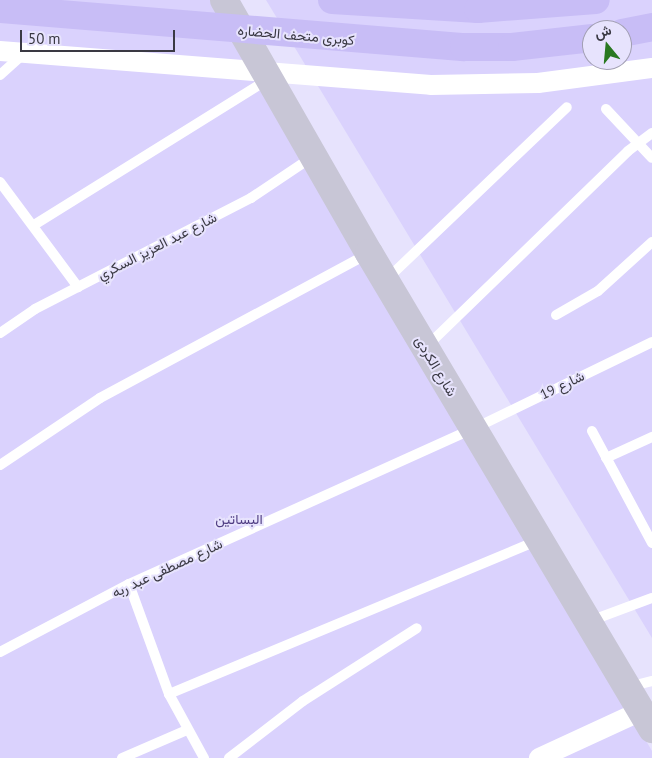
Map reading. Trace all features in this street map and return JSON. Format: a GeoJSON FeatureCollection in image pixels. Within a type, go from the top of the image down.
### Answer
{"type":"FeatureCollection","features":[{"type":"Feature","properties":{"kind":"highway"},"geometry":{"type":"LineString","coordinates":[[332,0],[478,9],[596,0]]}},
{"type":"Feature","properties":{"kind":"highway","name":"كوبرى متحف الحضاره"},"geometry":{"type":"LineString","coordinates":[[0,9],[464,47],[512,47],[582,39]]}},
{"type":"Feature","properties":{"kind":"highway"},"geometry":{"type":"LineString","coordinates":[[632,31],[652,27]]}},
{"type":"Feature","properties":{"kind":"street","name":"شارع الكردى"},"geometry":{"type":"LineString","coordinates":[[224,0],[269,75],[385,281],[588,622],[640,684],[647,720]]}},
{"type":"Feature","properties":{"kind":"street"},"geometry":{"type":"LineString","coordinates":[[0,51],[269,75],[431,85],[484,85],[592,78],[652,68]]}},
{"type":"Feature","properties":{"kind":"street"},"geometry":{"type":"LineString","coordinates":[[539,758],[647,720]]}},
{"type":"Feature","properties":{"kind":"lane"},"geometry":{"type":"LineString","coordinates":[[0,75],[24,53]]}},
{"type":"Feature","properties":{"kind":"lane"},"geometry":{"type":"LineString","coordinates":[[34,225],[269,75]]}},
{"type":"Feature","properties":{"kind":"lane"},"geometry":{"type":"LineString","coordinates":[[385,281],[567,107]]}},
{"type":"Feature","properties":{"kind":"lane"},"geometry":{"type":"LineString","coordinates":[[606,109],[652,158]]}},
{"type":"Feature","properties":{"kind":"lane"},"geometry":{"type":"LineString","coordinates":[[425,348],[638,142],[652,133]]}},
{"type":"Feature","properties":{"kind":"lane","name":"شارع عبد العزيز السكري"},"geometry":{"type":"LineString","coordinates":[[0,333],[78,287],[251,198],[313,156]]}},
{"type":"Feature","properties":{"kind":"lane"},"geometry":{"type":"LineString","coordinates":[[0,182],[34,225],[78,287]]}},
{"type":"Feature","properties":{"kind":"lane"},"geometry":{"type":"LineString","coordinates":[[556,315],[618,276],[652,242]]}},
{"type":"Feature","properties":{"kind":"lane"},"geometry":{"type":"LineString","coordinates":[[0,465],[100,398],[369,253]]}},
{"type":"Feature","properties":{"kind":"lane","name":"شارع 19"},"geometry":{"type":"LineString","coordinates":[[473,428],[652,342]]}},
{"type":"Feature","properties":{"kind":"lane","name":"شارع مصطفى عبد ربه"},"geometry":{"type":"LineString","coordinates":[[0,652],[129,584],[473,428]]}},
{"type":"Feature","properties":{"kind":"lane"},"geometry":{"type":"LineString","coordinates":[[592,431],[652,543]]}},
{"type":"Feature","properties":{"kind":"lane"},"geometry":{"type":"LineString","coordinates":[[606,458],[652,437]]}},
{"type":"Feature","properties":{"kind":"lane"},"geometry":{"type":"LineString","coordinates":[[169,694],[539,540]]}},
{"type":"Feature","properties":{"kind":"lane"},"geometry":{"type":"LineString","coordinates":[[129,584],[169,694],[204,758]]}},
{"type":"Feature","properties":{"kind":"lane"},"geometry":{"type":"LineString","coordinates":[[588,622],[652,598]]}},
{"type":"Feature","properties":{"kind":"lane"},"geometry":{"type":"LineString","coordinates":[[229,758],[303,701],[417,628]]}},
{"type":"Feature","properties":{"kind":"lane"},"geometry":{"type":"LineString","coordinates":[[122,758],[187,730]]}},
{"type":"Feature","properties":{"kind":"green space","name":"البساتين"},"geometry":{"type":"Polygon","coordinates":[[[0,0],[213,0],[652,751],[652,758],[0,758],[0,0]]]}},
{"type":"Feature","properties":{"kind":"green space"},"geometry":{"type":"Polygon","coordinates":[[[266,0],[652,0],[652,638],[266,0]]]}}]}
